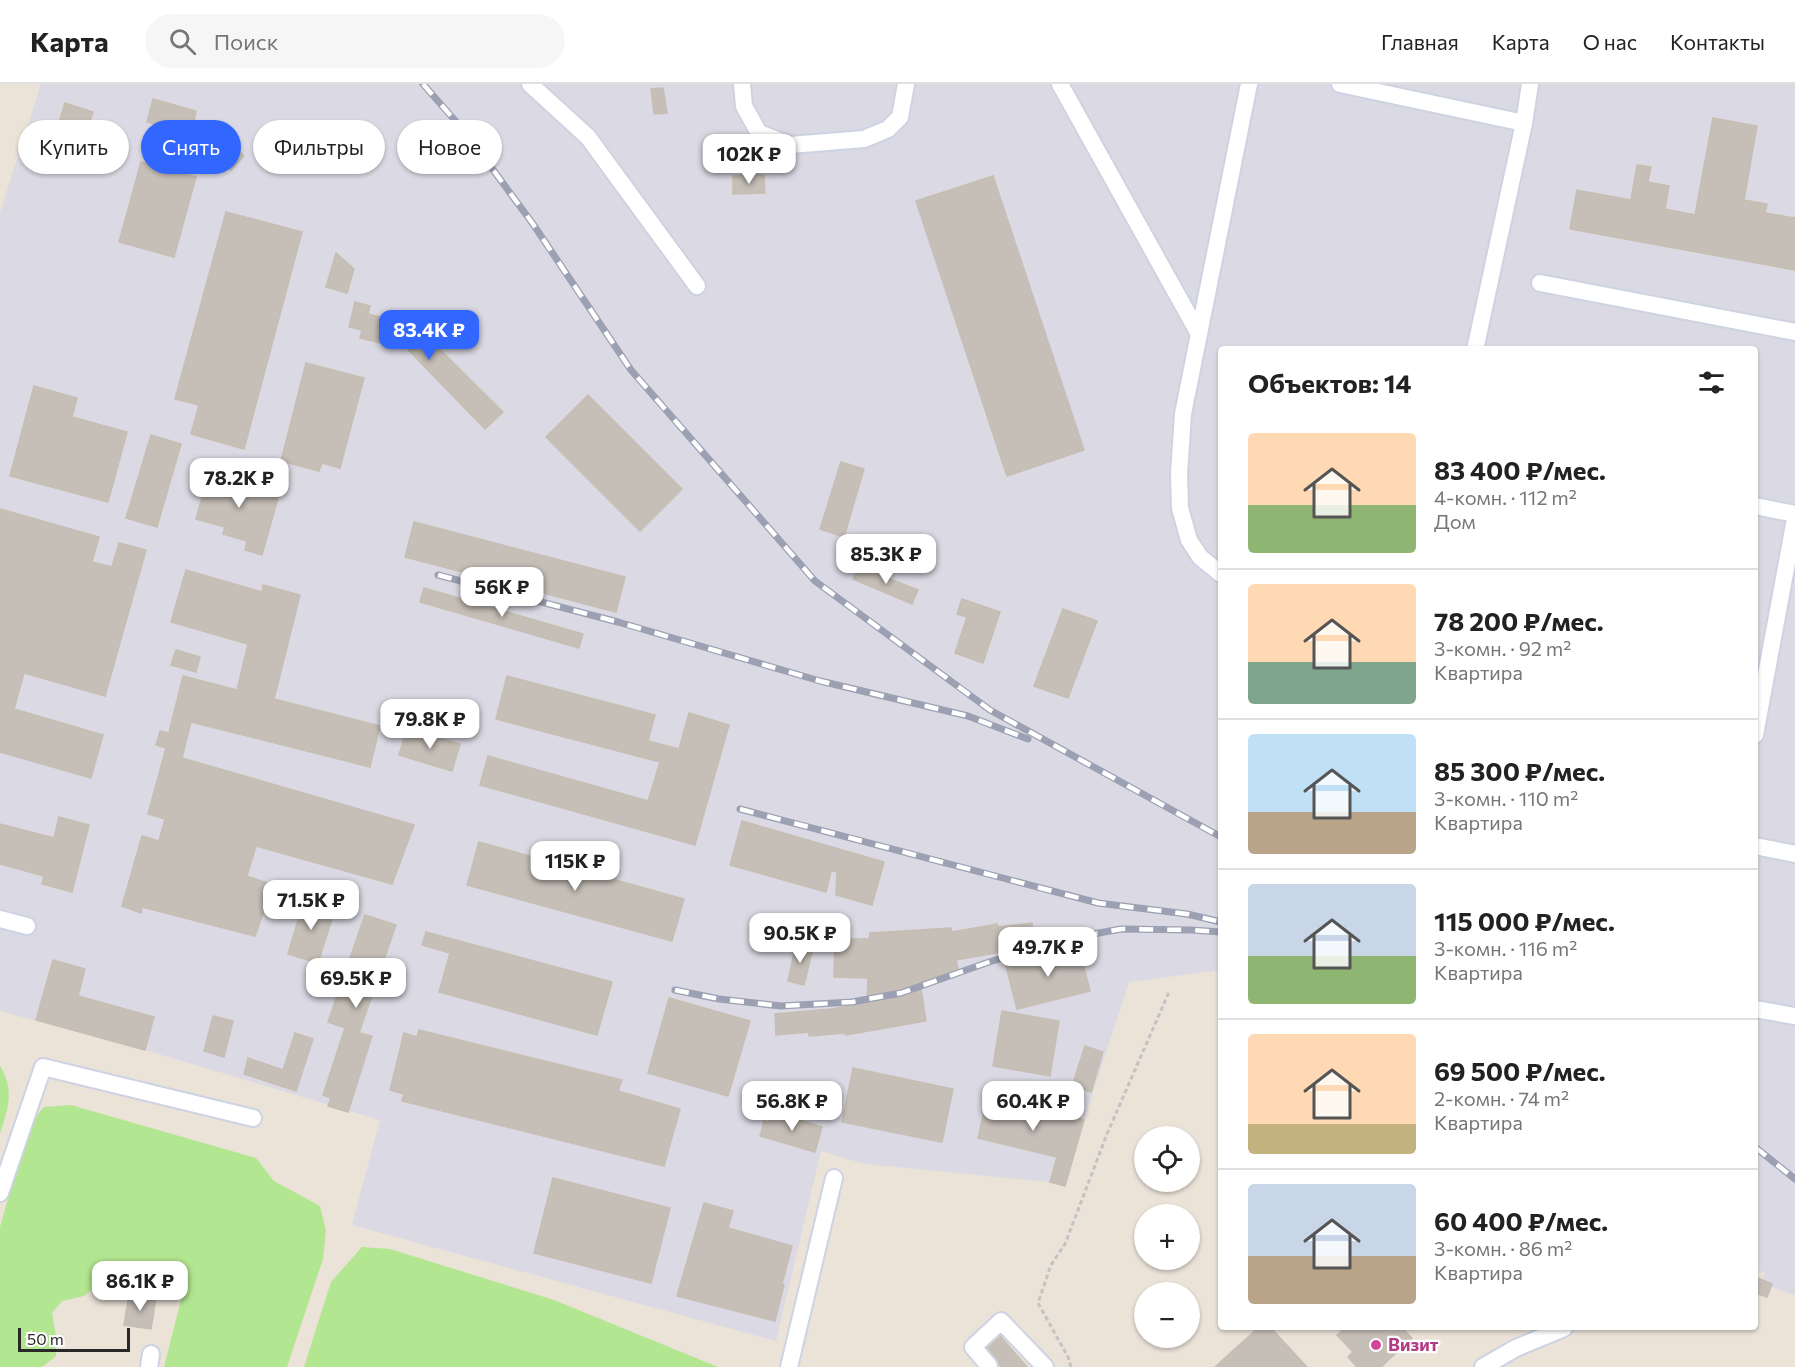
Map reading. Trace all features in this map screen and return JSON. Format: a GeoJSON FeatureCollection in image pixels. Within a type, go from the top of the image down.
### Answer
{"type":"FeatureCollection","features":[{"type":"Feature","properties":{"kind":"street"},"geometry":{"type":"LineString","coordinates":[[530,84],[588,136],[697,286]]}},
{"type":"Feature","properties":{"kind":"street"},"geometry":{"type":"LineString","coordinates":[[742,84],[744,106],[759,133],[790,145],[864,139],[888,129],[900,117],[906,84]]}},
{"type":"Feature","properties":{"kind":"street"},"geometry":{"type":"LineString","coordinates":[[1060,84],[1199,334]]}},
{"type":"Feature","properties":{"kind":"street"},"geometry":{"type":"LineString","coordinates":[[1218,572],[1200,557],[1189,540],[1180,508],[1179,474],[1183,414],[1249,84]]}},
{"type":"Feature","properties":{"kind":"street"},"geometry":{"type":"LineString","coordinates":[[1340,84],[1524,123]]}},
{"type":"Feature","properties":{"kind":"street"},"geometry":{"type":"LineString","coordinates":[[1476,346],[1524,123],[1530,84]]}},
{"type":"Feature","properties":{"kind":"street"},"geometry":{"type":"LineString","coordinates":[[1540,283],[1795,332]]}},
{"type":"Feature","properties":{"kind":"street"},"geometry":{"type":"LineString","coordinates":[[1758,507],[1795,517],[1793,544],[1759,689]]}},
{"type":"Feature","properties":{"kind":"street"},"geometry":{"type":"LineString","coordinates":[[1758,847],[1795,854]]}},
{"type":"Feature","properties":{"kind":"street"},"geometry":{"type":"LineString","coordinates":[[0,919],[27,926]]}},
{"type":"Feature","properties":{"kind":"street"},"geometry":{"type":"LineString","coordinates":[[1758,1010],[1795,1016]]}},
{"type":"Feature","properties":{"kind":"street"},"geometry":{"type":"LineString","coordinates":[[0,1193],[43,1067],[253,1118]]}},
{"type":"Feature","properties":{"kind":"street"},"geometry":{"type":"LineString","coordinates":[[789,1367],[834,1178]]}},
{"type":"Feature","properties":{"kind":"street"},"geometry":{"type":"LineString","coordinates":[[989,1367],[973,1347],[1001,1320],[1045,1367]]}},
{"type":"Feature","properties":{"kind":"street"},"geometry":{"type":"LineString","coordinates":[[1483,1367],[1516,1348],[1559,1330]]}},
{"type":"Feature","properties":{"kind":"path"},"geometry":{"type":"LineString","coordinates":[[1071,1367],[1038,1304],[1051,1264],[1065,1244],[1107,1134],[1169,992]]}},
{"type":"Feature","properties":{"kind":"shaded area"},"geometry":{"type":"Polygon","coordinates":[[[41,84],[1795,84],[1795,1295],[1771,1287],[1772,1284],[1762,1280],[1765,1273],[1758,1270],[1758,346],[1218,346],[1218,970],[1129,982],[1065,1186],[1050,1182],[865,1164],[821,1151],[776,1341],[352,1225],[380,1120],[145,1050],[0,1011],[0,213],[18,156],[18,174],[129,174],[129,120],[30,120],[41,84]]]}},
{"type":"Feature","properties":{"kind":"green space"},"geometry":{"type":"Polygon","coordinates":[[[0,1066],[5,1075],[9,1099],[0,1134],[0,1066]]]}},
{"type":"Feature","properties":{"kind":"green space"},"geometry":{"type":"Polygon","coordinates":[[[71,1105],[256,1158],[274,1181],[320,1206],[326,1230],[323,1259],[287,1367],[164,1367],[184,1288],[114,1273],[84,1296],[62,1301],[52,1313],[56,1336],[56,1356],[42,1367],[0,1367],[0,1227],[29,1124],[44,1107],[71,1105]]]}},
{"type":"Feature","properties":{"kind":"green space"},"geometry":{"type":"Polygon","coordinates":[[[362,1247],[390,1249],[554,1300],[718,1367],[304,1367],[331,1282],[362,1247]]]}},
{"type":"Feature","properties":{"kind":"building"},"geometry":{"type":"Polygon","coordinates":[[[663,88],[667,113],[654,114],[651,89],[663,88]]]}},
{"type":"Feature","properties":{"kind":"building"},"geometry":{"type":"Polygon","coordinates":[[[153,99],[196,111],[194,120],[148,120],[153,99]]]}},
{"type":"Feature","properties":{"kind":"building"},"geometry":{"type":"Polygon","coordinates":[[[65,103],[93,112],[91,120],[60,120],[65,103]]]}},
{"type":"Feature","properties":{"kind":"building"},"geometry":{"type":"Polygon","coordinates":[[[1713,118],[1757,126],[1744,200],[1767,204],[1765,213],[1795,218],[1795,270],[1570,229],[1577,190],[1631,200],[1637,165],[1651,167],[1648,182],[1669,186],[1665,209],[1695,215],[1713,118]]]}},
{"type":"Feature","properties":{"kind":"building"},"geometry":{"type":"Polygon","coordinates":[[[141,162],[141,174],[185,174],[196,177],[174,257],[119,242],[141,162]]]}},
{"type":"Feature","properties":{"kind":"building"},"geometry":{"type":"Polygon","coordinates":[[[764,175],[765,193],[733,194],[733,176],[764,175]]]}},
{"type":"Feature","properties":{"kind":"building"},"geometry":{"type":"Polygon","coordinates":[[[993,176],[1084,450],[1007,476],[916,201],[993,176]]]}},
{"type":"Feature","properties":{"kind":"building"},"geometry":{"type":"Polygon","coordinates":[[[226,212],[302,232],[244,449],[191,434],[199,405],[175,399],[226,212]]]}},
{"type":"Feature","properties":{"kind":"building"},"geometry":{"type":"Polygon","coordinates":[[[336,253],[354,269],[347,293],[326,287],[336,253]]]}},
{"type":"Feature","properties":{"kind":"building"},"geometry":{"type":"Polygon","coordinates":[[[355,302],[370,306],[368,314],[401,322],[407,317],[503,412],[485,429],[385,326],[381,343],[360,338],[362,330],[349,327],[355,302]]]}},
{"type":"Feature","properties":{"kind":"building"},"geometry":{"type":"Polygon","coordinates":[[[306,363],[364,378],[340,468],[322,463],[319,471],[281,461],[306,363]]]}},
{"type":"Feature","properties":{"kind":"building"},"geometry":{"type":"Polygon","coordinates":[[[34,386],[77,398],[72,417],[127,432],[108,502],[10,476],[34,386]]]}},
{"type":"Feature","properties":{"kind":"building"},"geometry":{"type":"Polygon","coordinates":[[[588,395],[682,489],[640,531],[546,437],[588,395]]]}},
{"type":"Feature","properties":{"kind":"building"},"geometry":{"type":"Polygon","coordinates":[[[151,435],[181,444],[157,527],[126,518],[151,435]]]}},
{"type":"Feature","properties":{"kind":"building"},"geometry":{"type":"Polygon","coordinates":[[[841,462],[864,469],[844,537],[820,529],[841,462]]]}},
{"type":"Feature","properties":{"kind":"building"},"geometry":{"type":"Polygon","coordinates":[[[210,470],[280,491],[262,555],[245,550],[247,541],[223,534],[225,527],[196,519],[210,470]]]}},
{"type":"Feature","properties":{"kind":"building"},"geometry":{"type":"Polygon","coordinates":[[[0,509],[99,537],[92,562],[112,567],[119,543],[146,550],[105,696],[24,673],[14,709],[103,735],[91,778],[0,752],[0,509]]]}},
{"type":"Feature","properties":{"kind":"building"},"geometry":{"type":"Polygon","coordinates":[[[414,522],[625,577],[616,612],[405,557],[414,522]]]}},
{"type":"Feature","properties":{"kind":"building"},"geometry":{"type":"Polygon","coordinates":[[[858,566],[918,590],[912,604],[853,579],[858,566]]]}},
{"type":"Feature","properties":{"kind":"building"},"geometry":{"type":"Polygon","coordinates":[[[186,570],[262,592],[263,585],[300,595],[274,699],[380,726],[370,767],[191,722],[182,758],[414,825],[392,884],[256,846],[247,876],[273,885],[255,936],[142,907],[141,913],[122,906],[142,836],[159,841],[165,819],[148,814],[166,748],[156,745],[160,731],[169,733],[183,676],[237,690],[248,644],[171,622],[186,570]]]}},
{"type":"Feature","properties":{"kind":"building"},"geometry":{"type":"Polygon","coordinates":[[[424,588],[583,634],[579,648],[420,602],[424,588]]]}},
{"type":"Feature","properties":{"kind":"building"},"geometry":{"type":"Polygon","coordinates":[[[962,599],[1000,612],[983,663],[955,653],[967,617],[957,614],[962,599]]]}},
{"type":"Feature","properties":{"kind":"building"},"geometry":{"type":"Polygon","coordinates":[[[1063,609],[1097,621],[1068,698],[1034,686],[1063,609]]]}},
{"type":"Feature","properties":{"kind":"building"},"geometry":{"type":"Polygon","coordinates":[[[176,650],[200,657],[196,672],[171,665],[176,650]]]}},
{"type":"Feature","properties":{"kind":"building"},"geometry":{"type":"Polygon","coordinates":[[[507,676],[655,715],[648,741],[679,749],[689,713],[729,725],[695,845],[480,785],[488,756],[648,801],[660,762],[496,719],[507,676]]]}},
{"type":"Feature","properties":{"kind":"building"},"geometry":{"type":"Polygon","coordinates":[[[407,728],[460,744],[452,771],[399,755],[407,728]]]}},
{"type":"Feature","properties":{"kind":"building"},"geometry":{"type":"Polygon","coordinates":[[[59,817],[89,825],[72,892],[42,884],[44,876],[0,864],[0,824],[54,838],[59,817]]]}},
{"type":"Feature","properties":{"kind":"building"},"geometry":{"type":"Polygon","coordinates":[[[742,821],[884,862],[872,905],[836,895],[837,872],[831,871],[826,892],[730,865],[742,821]]]}},
{"type":"Feature","properties":{"kind":"building"},"geometry":{"type":"Polygon","coordinates":[[[479,842],[684,899],[672,941],[467,885],[479,842]]]}},
{"type":"Feature","properties":{"kind":"building"},"geometry":{"type":"Polygon","coordinates":[[[304,900],[335,909],[318,963],[288,954],[304,900]]]}},
{"type":"Feature","properties":{"kind":"building"},"geometry":{"type":"Polygon","coordinates":[[[365,915],[396,925],[359,1033],[372,1036],[348,1112],[328,1106],[331,1098],[323,1095],[345,1028],[328,1022],[365,915]]]}},
{"type":"Feature","properties":{"kind":"building"},"geometry":{"type":"Polygon","coordinates":[[[1032,923],[1034,936],[1000,939],[1002,952],[956,960],[958,970],[920,982],[926,1021],[846,1035],[845,1033],[809,1036],[809,1032],[776,1035],[775,1014],[867,1003],[868,978],[834,977],[835,939],[869,939],[870,933],[951,928],[952,932],[997,924],[998,927],[1032,923]]]}},
{"type":"Feature","properties":{"kind":"building"},"geometry":{"type":"Polygon","coordinates":[[[426,932],[612,982],[597,1035],[439,992],[450,953],[422,945],[426,932]]]}},
{"type":"Feature","properties":{"kind":"building"},"geometry":{"type":"Polygon","coordinates":[[[796,944],[813,948],[804,985],[788,981],[796,944]]]}},
{"type":"Feature","properties":{"kind":"building"},"geometry":{"type":"Polygon","coordinates":[[[1079,948],[1090,991],[1017,1009],[1006,966],[1079,948]]]}},
{"type":"Feature","properties":{"kind":"building"},"geometry":{"type":"Polygon","coordinates":[[[53,960],[85,969],[78,996],[154,1017],[145,1050],[36,1020],[53,960]]]}},
{"type":"Feature","properties":{"kind":"building"},"geometry":{"type":"Polygon","coordinates":[[[669,998],[750,1021],[728,1096],[648,1073],[669,998]]]}},
{"type":"Feature","properties":{"kind":"building"},"geometry":{"type":"Polygon","coordinates":[[[1002,1011],[1059,1021],[1050,1076],[993,1066],[1002,1011]]]}},
{"type":"Feature","properties":{"kind":"building"},"geometry":{"type":"Polygon","coordinates":[[[213,1016],[233,1021],[224,1057],[204,1051],[213,1016]]]}},
{"type":"Feature","properties":{"kind":"building"},"geometry":{"type":"Polygon","coordinates":[[[419,1030],[622,1080],[618,1091],[680,1109],[664,1166],[402,1101],[404,1094],[390,1090],[404,1033],[417,1037],[419,1030]]]}},
{"type":"Feature","properties":{"kind":"building"},"geometry":{"type":"Polygon","coordinates":[[[295,1033],[313,1039],[296,1091],[244,1074],[248,1058],[283,1070],[295,1033]]]}},
{"type":"Feature","properties":{"kind":"building"},"geometry":{"type":"Polygon","coordinates":[[[1085,1046],[1103,1052],[1091,1092],[1072,1086],[1085,1046]]]}},
{"type":"Feature","properties":{"kind":"building"},"geometry":{"type":"Polygon","coordinates":[[[853,1068],[953,1089],[942,1142],[842,1122],[853,1068]]]}},
{"type":"Feature","properties":{"kind":"building"},"geometry":{"type":"Polygon","coordinates":[[[988,1095],[1084,1120],[1065,1186],[1050,1182],[1057,1157],[978,1138],[988,1095]]]}},
{"type":"Feature","properties":{"kind":"building"},"geometry":{"type":"Polygon","coordinates":[[[772,1112],[822,1127],[815,1152],[760,1136],[764,1121],[769,1123],[772,1112]]]}},
{"type":"Feature","properties":{"kind":"building"},"geometry":{"type":"Polygon","coordinates":[[[553,1178],[670,1208],[651,1283],[534,1253],[553,1178]]]}},
{"type":"Feature","properties":{"kind":"building"},"geometry":{"type":"Polygon","coordinates":[[[704,1203],[733,1211],[728,1228],[792,1246],[775,1321],[677,1296],[704,1203]]]}},
{"type":"Feature","properties":{"kind":"building"},"geometry":{"type":"Polygon","coordinates":[[[1758,1278],[1772,1284],[1767,1297],[1758,1294],[1758,1278]]]}},
{"type":"Feature","properties":{"kind":"building"},"geometry":{"type":"Polygon","coordinates":[[[129,1294],[156,1298],[151,1329],[124,1325],[129,1294]]]}},
{"type":"Feature","properties":{"kind":"building"},"geometry":{"type":"Polygon","coordinates":[[[1256,1330],[1273,1330],[1307,1367],[1215,1367],[1256,1330]]]}},
{"type":"Feature","properties":{"kind":"building","name":"Визит"},"geometry":{"type":"Polygon","coordinates":[[[1343,1330],[1404,1330],[1412,1338],[1381,1367],[1357,1367],[1348,1357],[1353,1352],[1337,1335],[1343,1330]]]}},
{"type":"Feature","properties":{"kind":"building"},"geometry":{"type":"Polygon","coordinates":[[[1001,1336],[1027,1367],[1001,1367],[987,1348],[1001,1336]]]}},
{"type":"Feature","properties":{"kind":"railway"},"geometry":{"type":"LineString","coordinates":[[423,84],[466,133],[533,224],[631,370],[815,581],[990,710],[1218,835]]}},
{"type":"Feature","properties":{"kind":"railway"},"geometry":{"type":"LineString","coordinates":[[438,575],[618,622],[820,681],[968,716],[1028,739]]}},
{"type":"Feature","properties":{"kind":"railway"},"geometry":{"type":"LineString","coordinates":[[740,809],[1098,903],[1187,914],[1218,921]]}},
{"type":"Feature","properties":{"kind":"railway"},"geometry":{"type":"LineString","coordinates":[[675,990],[719,999],[781,1006],[852,1002],[901,993],[989,962],[1071,938],[1121,929],[1218,932]]}},
{"type":"Feature","properties":{"kind":"railway"},"geometry":{"type":"LineString","coordinates":[[1758,1149],[1795,1179]]}},
{"type":"Feature","properties":{"kind":"place","name":"Визит"},"geometry":{"type":"Point","coordinates":[1376,1345]}}]}
